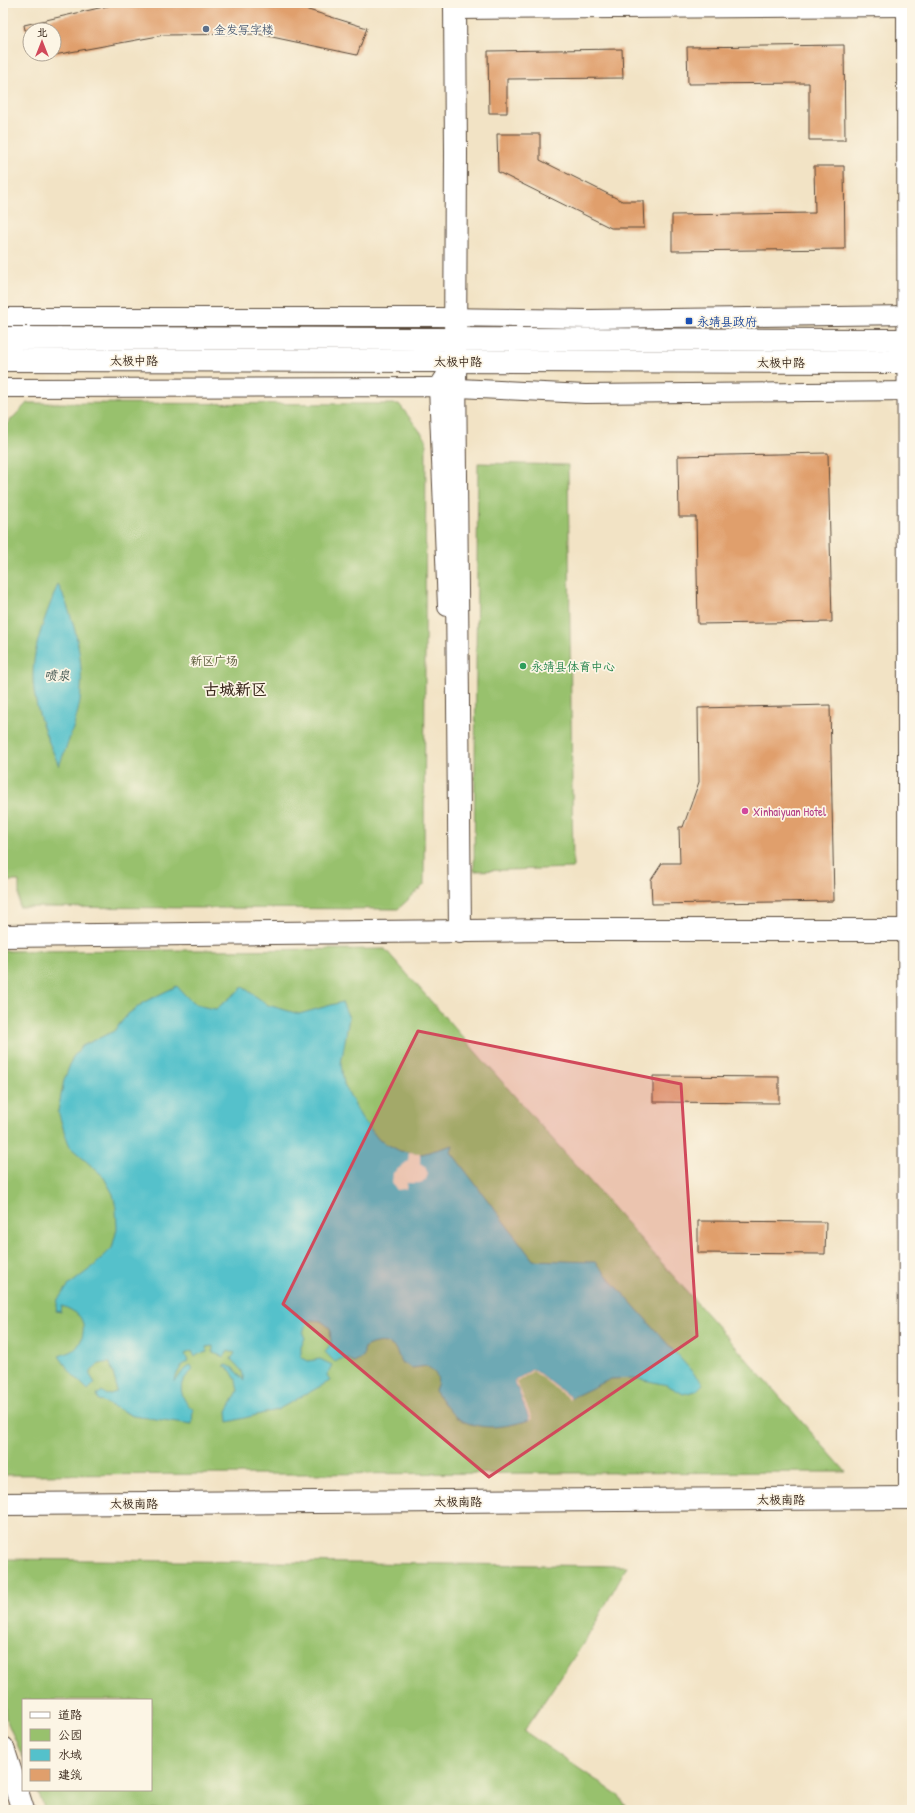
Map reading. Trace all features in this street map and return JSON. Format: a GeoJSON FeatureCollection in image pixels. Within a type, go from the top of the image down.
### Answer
{"type":"FeatureCollection","features":[{"type":"Feature","properties":{"kind":"street"},"geometry":{"type":"LineString","coordinates":[[460,932],[447,387],[455,361],[455,6],[908,4],[910,315],[911,1498]]}},
{"type":"Feature","properties":{"kind":"street"},"geometry":{"type":"LineString","coordinates":[[3,317],[455,317],[588,319],[910,315]]}},
{"type":"Feature","properties":{"kind":"street","name":"太极中路"},"geometry":{"type":"LineString","coordinates":[[3,338],[910,340]]}},
{"type":"Feature","properties":{"kind":"street","name":"太极中路"},"geometry":{"type":"LineString","coordinates":[[3,360],[910,362]]}},
{"type":"Feature","properties":{"kind":"street"},"geometry":{"type":"LineString","coordinates":[[3,388],[447,387],[586,394],[910,391]]}},
{"type":"Feature","properties":{"kind":"street"},"geometry":{"type":"LineString","coordinates":[[3,936],[910,930]]}},
{"type":"Feature","properties":{"kind":"street","name":"太极南路"},"geometry":{"type":"LineString","coordinates":[[3,1504],[911,1498]]}},
{"type":"Feature","properties":{"kind":"street"},"geometry":{"type":"LineString","coordinates":[[3,1748],[23,1810]]}},
{"type":"Feature","properties":{"kind":"street"},"geometry":{"type":"LineString","coordinates":[[3,1796],[15,1810]]}},
{"type":"Feature","properties":{"kind":"highlighted area"},"geometry":{"type":"Polygon","coordinates":[[[418,1031],[681,1084],[697,1336],[489,1477],[283,1304],[418,1031]]]}},
{"type":"Feature","properties":{"kind":"green space","name":"新区广场"},"geometry":{"type":"Polygon","coordinates":[[[27,403],[399,404],[426,439],[424,885],[398,909],[19,907],[19,881],[3,881],[3,428],[27,403]]]}},
{"type":"Feature","properties":{"kind":"green space","name":"永靖县体育中心"},"geometry":{"type":"Polygon","coordinates":[[[478,463],[568,465],[573,868],[474,871],[478,463]]]}},
{"type":"Feature","properties":{"kind":"green space"},"geometry":{"type":"Polygon","coordinates":[[[385,949],[846,1472],[3,1475],[3,951],[385,949]]]}},
{"type":"Feature","properties":{"kind":"green space"},"geometry":{"type":"Polygon","coordinates":[[[3,1559],[627,1566],[587,1638],[524,1731],[618,1795],[628,1810],[45,1810],[37,1791],[152,1791],[152,1699],[22,1699],[22,1756],[6,1719],[3,1690],[3,1559]]]}},
{"type":"Feature","properties":{"kind":"water","name":"喷泉"},"geometry":{"type":"Polygon","coordinates":[[[58,584],[74,626],[80,656],[81,671],[80,701],[71,734],[59,766],[38,711],[35,699],[33,676],[35,652],[38,640],[58,584]]]}},
{"type":"Feature","properties":{"kind":"water"},"geometry":{"type":"Polygon","coordinates":[[[177,986],[186,996],[198,1005],[216,1009],[243,987],[268,1005],[299,1014],[342,1002],[349,1018],[341,1064],[344,1084],[361,1117],[379,1140],[400,1151],[422,1154],[453,1145],[451,1152],[533,1260],[595,1262],[703,1384],[696,1391],[683,1394],[667,1385],[634,1378],[611,1379],[571,1398],[533,1369],[515,1381],[530,1420],[511,1425],[484,1427],[457,1418],[448,1409],[435,1391],[438,1380],[436,1374],[427,1366],[412,1368],[401,1362],[397,1351],[389,1344],[381,1342],[365,1347],[363,1357],[354,1362],[340,1359],[335,1362],[325,1352],[331,1343],[330,1328],[321,1321],[311,1320],[305,1326],[303,1334],[305,1338],[301,1347],[301,1357],[308,1361],[320,1359],[332,1365],[327,1375],[330,1381],[277,1410],[228,1422],[227,1411],[238,1391],[236,1380],[231,1371],[224,1366],[227,1365],[233,1368],[244,1381],[242,1371],[231,1359],[235,1353],[228,1350],[224,1357],[213,1353],[213,1346],[206,1347],[207,1352],[199,1354],[195,1357],[192,1351],[185,1354],[188,1361],[179,1370],[176,1376],[175,1382],[182,1372],[191,1365],[193,1370],[184,1380],[181,1389],[185,1401],[193,1409],[192,1424],[133,1416],[99,1400],[97,1395],[102,1391],[107,1395],[116,1392],[116,1384],[110,1363],[101,1364],[93,1369],[90,1375],[95,1383],[88,1390],[71,1373],[59,1356],[72,1351],[80,1343],[83,1334],[83,1324],[79,1316],[69,1309],[62,1306],[61,1312],[56,1311],[58,1299],[69,1285],[95,1265],[112,1248],[117,1229],[116,1208],[113,1194],[103,1176],[70,1147],[58,1111],[64,1080],[73,1057],[82,1046],[114,1031],[128,1014],[146,1001],[177,986]]]}},
{"type":"Feature","properties":{"kind":"pier"},"geometry":{"type":"Polygon","coordinates":[[[409,1152],[420,1153],[420,1164],[425,1167],[428,1174],[425,1181],[419,1183],[407,1183],[406,1189],[397,1190],[392,1183],[393,1173],[408,1161],[409,1152]]]}},
{"type":"Feature","properties":{"kind":"pier"},"geometry":{"type":"Polygon","coordinates":[[[533,1369],[571,1398],[569,1399],[533,1371],[517,1382],[532,1419],[530,1420],[515,1381],[533,1369]]]}},
{"type":"Feature","properties":{"kind":"building","name":"金发写字楼"},"geometry":{"type":"Polygon","coordinates":[[[121,3],[292,3],[292,5],[367,28],[357,55],[258,34],[164,35],[62,54],[62,22],[37,22],[121,3]]]}},
{"type":"Feature","properties":{"kind":"building"},"geometry":{"type":"Polygon","coordinates":[[[844,45],[845,140],[809,140],[809,83],[688,84],[687,47],[844,45]]]}},
{"type":"Feature","properties":{"kind":"building"},"geometry":{"type":"Polygon","coordinates":[[[622,49],[623,78],[507,79],[507,113],[489,113],[488,51],[622,49]]]}},
{"type":"Feature","properties":{"kind":"building"},"geometry":{"type":"Polygon","coordinates":[[[497,134],[540,134],[540,160],[622,201],[643,201],[644,228],[611,228],[498,172],[497,134]]]}},
{"type":"Feature","properties":{"kind":"building"},"geometry":{"type":"Polygon","coordinates":[[[814,166],[844,166],[845,249],[672,251],[672,215],[815,213],[814,166]]]}},
{"type":"Feature","properties":{"kind":"building"},"geometry":{"type":"Polygon","coordinates":[[[828,453],[832,622],[698,624],[696,517],[679,517],[678,456],[828,453]]]}},
{"type":"Feature","properties":{"kind":"building"},"geometry":{"type":"Polygon","coordinates":[[[830,705],[834,901],[652,904],[651,880],[662,863],[680,863],[679,827],[683,827],[699,782],[698,708],[830,705]]]}},
{"type":"Feature","properties":{"kind":"building"},"geometry":{"type":"Polygon","coordinates":[[[653,1076],[779,1077],[779,1103],[653,1102],[653,1076]]]}},
{"type":"Feature","properties":{"kind":"building"},"geometry":{"type":"Polygon","coordinates":[[[698,1221],[826,1222],[825,1254],[698,1253],[698,1221]]]}},
{"type":"Feature","properties":{"kind":"place","name":"金发写字楼"},"geometry":{"type":"Point","coordinates":[206,29]}},
{"type":"Feature","properties":{"kind":"place","name":"永靖县政府"},"geometry":{"type":"Point","coordinates":[689,321]}},
{"type":"Feature","properties":{"kind":"place","name":"永靖县体育中心"},"geometry":{"type":"Point","coordinates":[523,666]}},
{"type":"Feature","properties":{"kind":"place","name":"Xinhaiyuan Hotel"},"geometry":{"type":"Point","coordinates":[745,811]}},
{"type":"Feature","properties":{"kind":"district","name":"古城新区"},"geometry":{"type":"Point","coordinates":[235,689]}}]}
